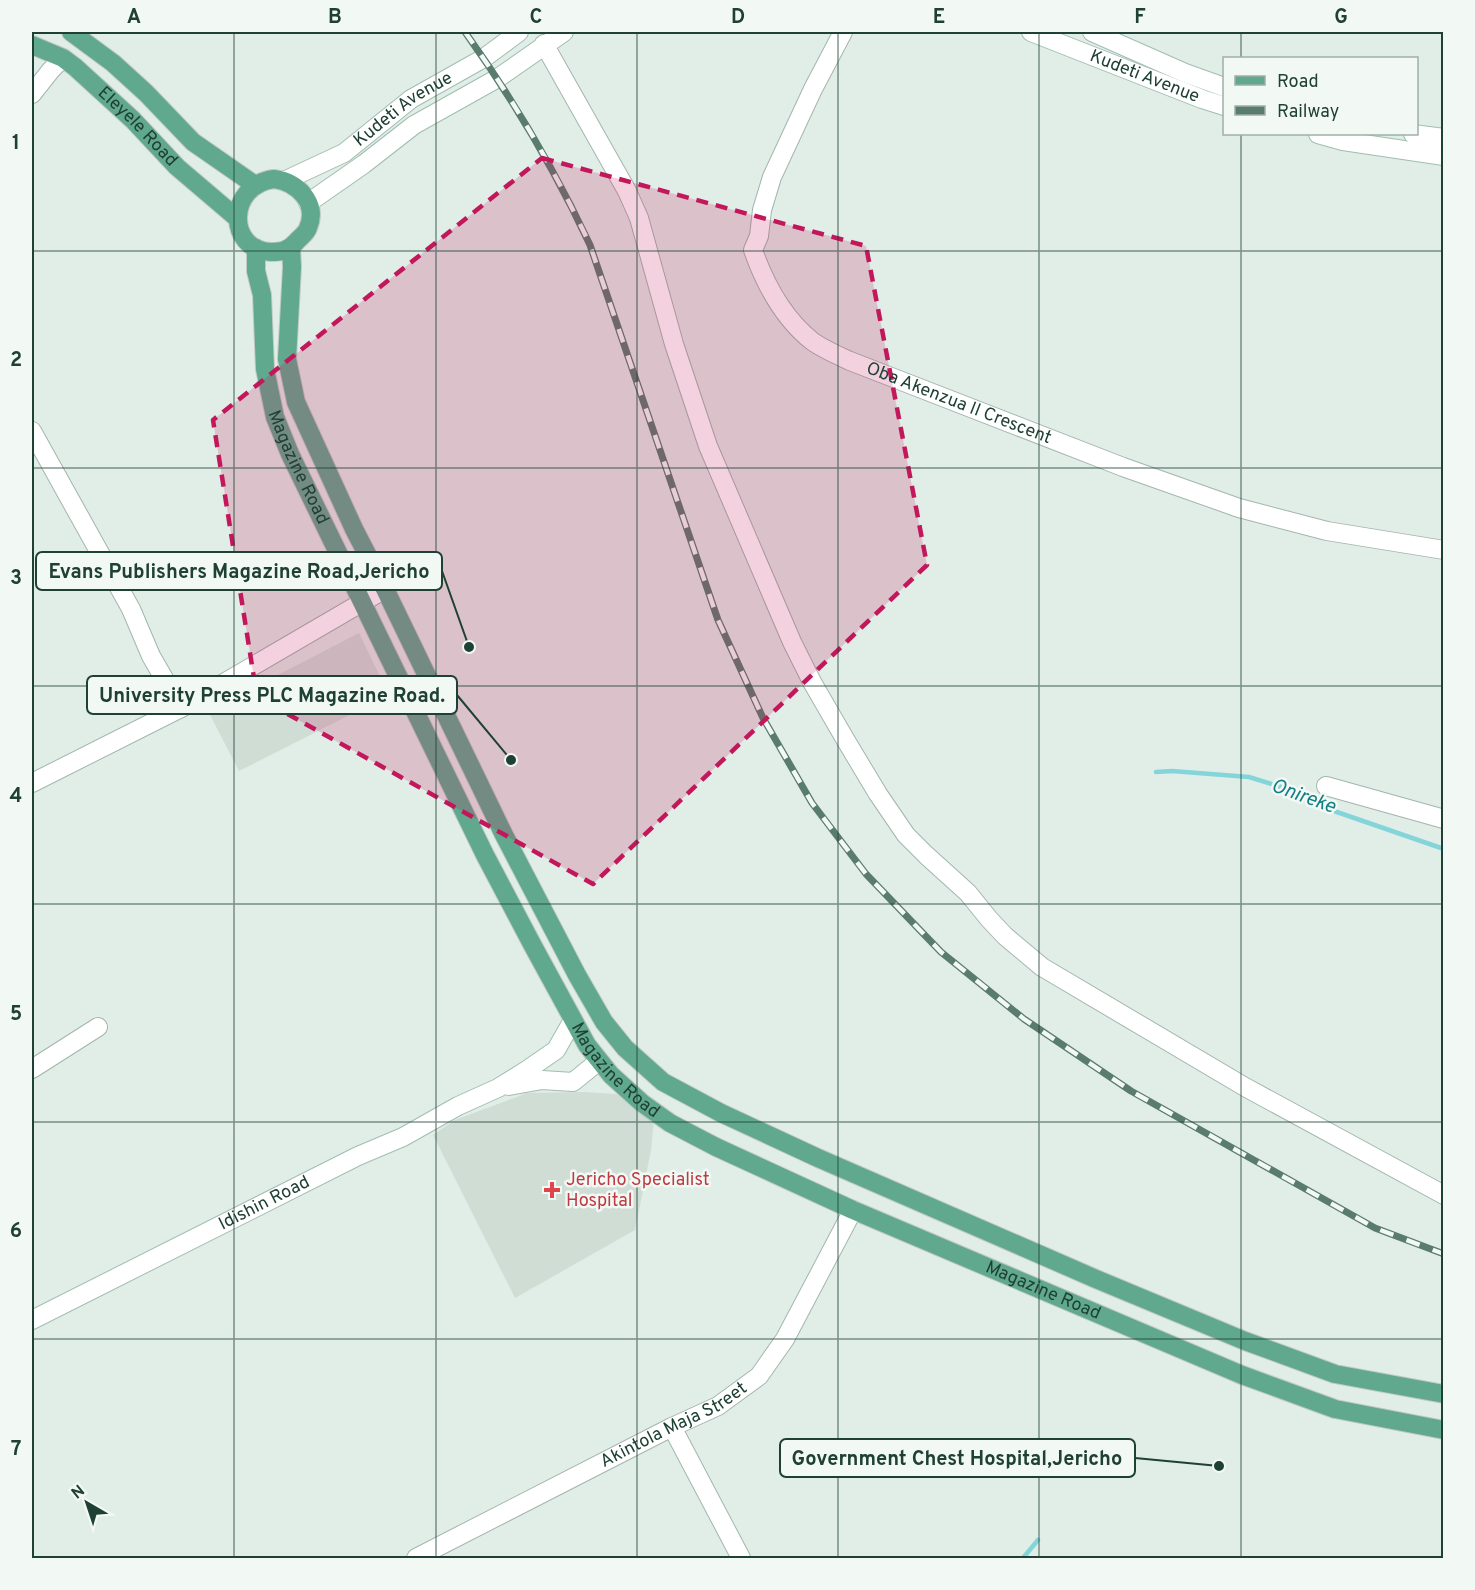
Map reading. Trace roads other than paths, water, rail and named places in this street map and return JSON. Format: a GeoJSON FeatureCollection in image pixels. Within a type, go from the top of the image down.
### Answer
{"type":"FeatureCollection","features":[{"type":"Feature","properties":{"kind":"main road","name":"Eleyele Road"},"geometry":{"type":"LineString","coordinates":[[71,32],[106,57],[146,93],[193,142],[255,185]]}},
{"type":"Feature","properties":{"kind":"main road","name":"Eleyele Road"},"geometry":{"type":"LineString","coordinates":[[32,45],[63,58],[134,120],[177,167],[238,219]]}},
{"type":"Feature","properties":{"kind":"main road"},"geometry":{"type":"LineString","coordinates":[[264,181],[284,181],[294,185],[303,193],[308,203],[310,214],[307,231],[291,248],[279,252],[268,252],[256,248],[240,231],[238,219],[241,200],[255,185],[264,181]]}},
{"type":"Feature","properties":{"kind":"main road","name":"Magazine Road"},"geometry":{"type":"LineString","coordinates":[[256,248],[256,271],[262,295],[265,369],[275,417],[361,602],[485,855],[573,1020],[599,1061],[624,1088],[663,1119],[716,1147],[853,1210],[1173,1347],[1317,1403],[1363,1416],[1443,1430]]}},
{"type":"Feature","properties":{"kind":"main road","name":"Magazine Road"},"geometry":{"type":"LineString","coordinates":[[291,248],[287,359],[296,402],[344,509],[504,835],[604,1022],[636,1059],[663,1082],[721,1113],[818,1158],[1245,1341],[1335,1374],[1443,1394]]}},
{"type":"Feature","properties":{"kind":"main road"},"geometry":{"type":"LineString","coordinates":[[1081,1306],[1096,1279]]}},
{"type":"Feature","properties":{"kind":"street","name":"Kudeti Avenue"},"geometry":{"type":"LineString","coordinates":[[284,181],[344,153],[411,99],[484,58],[519,32]]}},
{"type":"Feature","properties":{"kind":"street"},"geometry":{"type":"LineString","coordinates":[[308,203],[414,125],[498,78],[564,32]]}},
{"type":"Feature","properties":{"kind":"street","name":"Oba Akenzua II Crescent"},"geometry":{"type":"LineString","coordinates":[[843,32],[813,89],[772,177],[762,210],[759,236],[753,250],[772,295],[791,321],[813,341],[850,361],[1123,467],[1239,508],[1327,531],[1443,550]]}},
{"type":"Feature","properties":{"kind":"street","name":"Kudeti Avenue"},"geometry":{"type":"LineString","coordinates":[[1031,32],[1223,106]]}},
{"type":"Feature","properties":{"kind":"street","name":"Kudeti Avenue"},"geometry":{"type":"LineString","coordinates":[[1092,32],[1185,73],[1223,87]]}},
{"type":"Feature","properties":{"kind":"street"},"geometry":{"type":"LineString","coordinates":[[544,44],[627,191],[639,218],[674,344],[708,446],[792,642],[812,682],[878,795],[906,835],[968,892],[989,920],[1005,936],[1042,966],[1245,1087],[1443,1195]]}},
{"type":"Feature","properties":{"kind":"street"},"geometry":{"type":"LineString","coordinates":[[32,94],[63,58]]}},
{"type":"Feature","properties":{"kind":"street"},"geometry":{"type":"LineString","coordinates":[[1322,135],[1343,141],[1443,156]]}},
{"type":"Feature","properties":{"kind":"street"},"geometry":{"type":"LineString","coordinates":[[1418,135],[1443,138]]}},
{"type":"Feature","properties":{"kind":"street"},"geometry":{"type":"LineString","coordinates":[[32,431],[131,609],[151,656],[181,708]]}},
{"type":"Feature","properties":{"kind":"street"},"geometry":{"type":"LineString","coordinates":[[32,783],[181,708],[385,589]]}},
{"type":"Feature","properties":{"kind":"street"},"geometry":{"type":"LineString","coordinates":[[1326,786],[1443,819]]}},
{"type":"Feature","properties":{"kind":"street"},"geometry":{"type":"LineString","coordinates":[[498,1088],[556,1050],[573,1020]]}},
{"type":"Feature","properties":{"kind":"street"},"geometry":{"type":"LineString","coordinates":[[32,1069],[98,1027]]}},
{"type":"Feature","properties":{"kind":"street"},"geometry":{"type":"LineString","coordinates":[[498,1088],[542,1080],[573,1082],[599,1061]]}},
{"type":"Feature","properties":{"kind":"street","name":"Idishin Road"},"geometry":{"type":"LineString","coordinates":[[32,1320],[498,1088]]}},
{"type":"Feature","properties":{"kind":"street","name":"Akintola Maja Street"},"geometry":{"type":"LineString","coordinates":[[416,1558],[672,1427],[718,1406],[759,1376],[785,1339],[853,1210]]}},
{"type":"Feature","properties":{"kind":"street"},"geometry":{"type":"LineString","coordinates":[[672,1427],[741,1558]]}},
{"type":"Feature","properties":{"kind":"waterway","name":"Onireke"},"geometry":{"type":"LineString","coordinates":[[1156,772],[1172,771],[1249,777],[1291,790],[1334,811],[1444,849]]}},
{"type":"Feature","properties":{"kind":"waterway"},"geometry":{"type":"LineString","coordinates":[[1023,1558],[1038,1540]]}},
{"type":"Feature","properties":{"kind":"railway"},"geometry":{"type":"LineString","coordinates":[[465,32],[500,83],[532,136],[590,245],[718,620],[763,718],[812,803],[866,874],[941,952],[1024,1019],[1131,1091],[1375,1228],[1444,1254]]}},
{"type":"Feature","properties":{"kind":"place","name":"Evans Publishers Magazine Road,Jericho"},"geometry":{"type":"Point","coordinates":[469,647]}},
{"type":"Feature","properties":{"kind":"place","name":"University Press PLC Magazine Road."},"geometry":{"type":"Point","coordinates":[511,760]}},
{"type":"Feature","properties":{"kind":"place","name":"Jericho Specialist Hospital"},"geometry":{"type":"Point","coordinates":[552,1190]}},
{"type":"Feature","properties":{"kind":"place","name":"Government Chest Hospital,Jericho"},"geometry":{"type":"Point","coordinates":[1219,1466]}}]}
